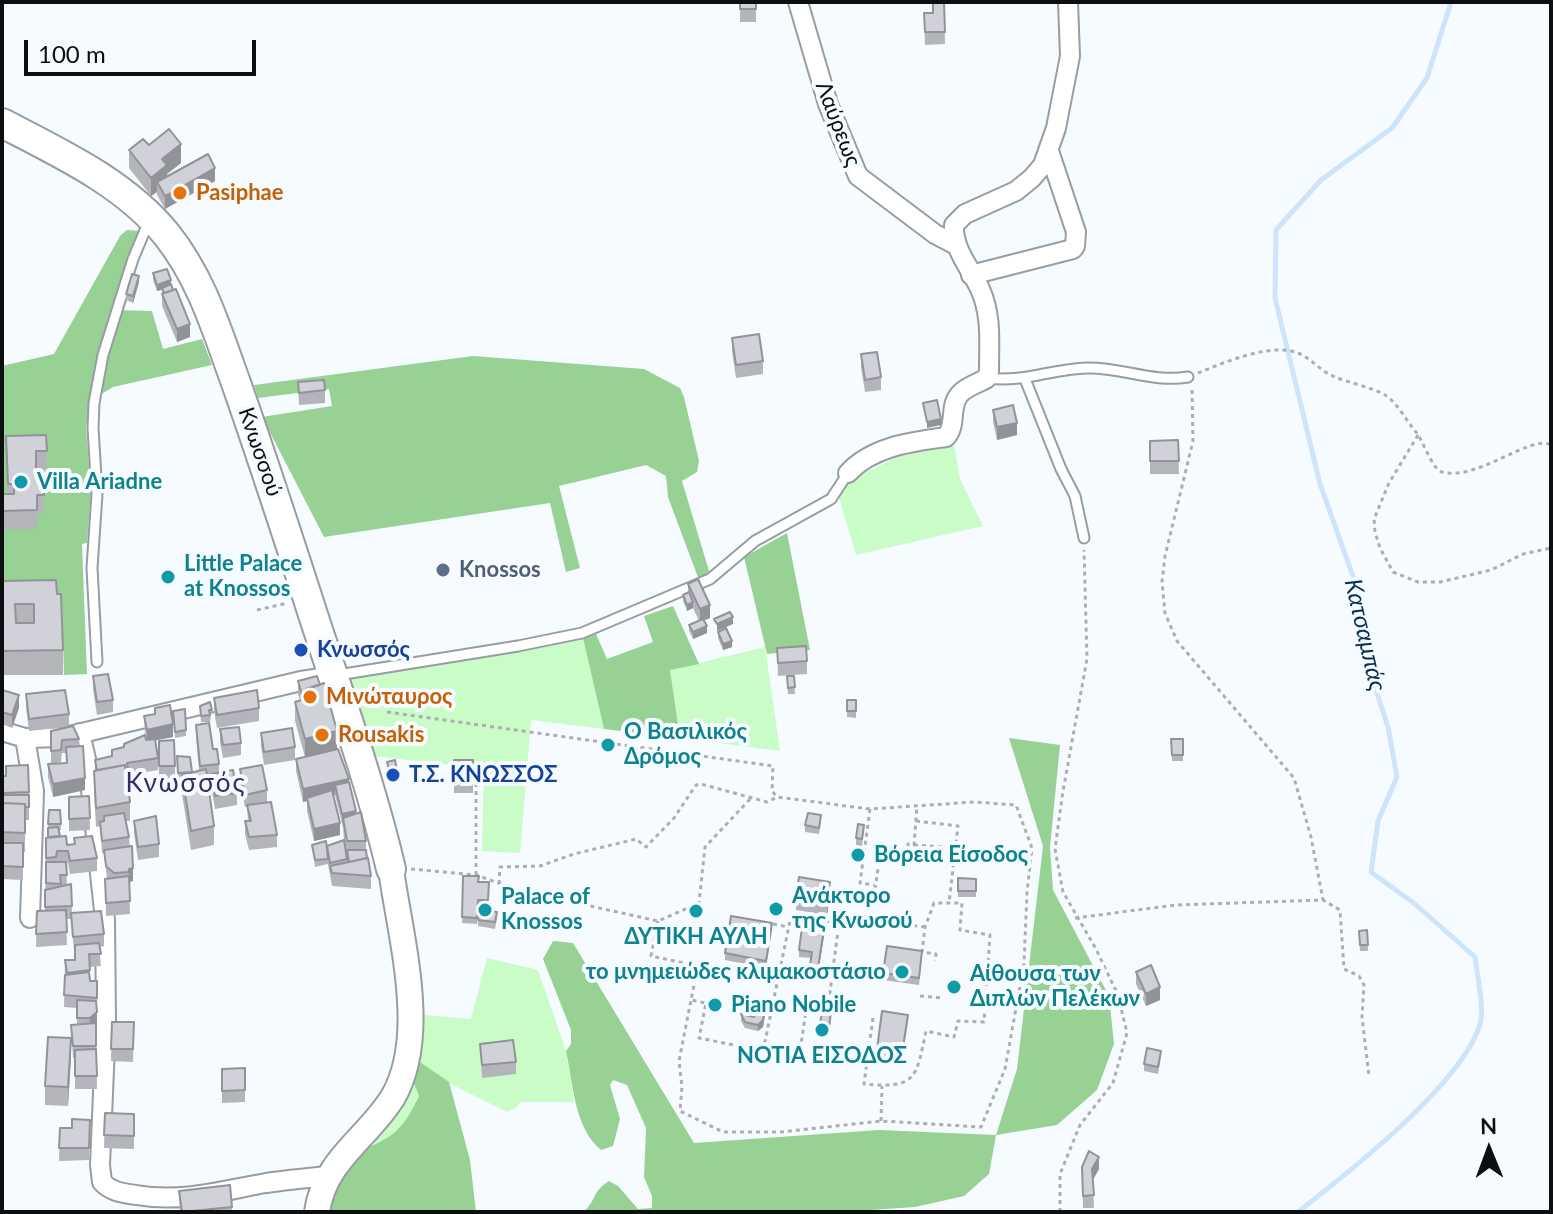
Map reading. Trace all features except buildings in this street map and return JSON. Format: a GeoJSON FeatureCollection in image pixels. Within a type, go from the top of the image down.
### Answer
{"type":"FeatureCollection","features":[{"type":"Feature","properties":{"kind":"main road","name":"Κνωσσού"},"geometry":{"type":"LineString","coordinates":[[2,123],[87,169],[150,218],[189,268],[211,313],[272,486],[371,790],[391,869]]}},
{"type":"Feature","properties":{"kind":"main road"},"geometry":{"type":"LineString","coordinates":[[317,1212],[328,1176],[389,1102],[408,1056],[412,1017],[391,869]]}},
{"type":"Feature","properties":{"kind":"street","name":"Λαύρεως"},"geometry":{"type":"LineString","coordinates":[[798,2],[828,104],[858,176],[928,229],[956,245]]}},
{"type":"Feature","properties":{"kind":"street"},"geometry":{"type":"LineString","coordinates":[[848,473],[864,460],[889,448],[946,437],[952,427],[957,397],[987,378],[988,316],[979,287],[956,245],[954,225],[965,214],[1016,191],[1043,165],[1049,151],[1070,56],[1068,2]]}},
{"type":"Feature","properties":{"kind":"street"},"geometry":{"type":"LineString","coordinates":[[971,275],[1075,246],[1076,232],[1049,151]]}},
{"type":"Feature","properties":{"kind":"street"},"geometry":{"type":"LineString","coordinates":[[2,731],[25,738],[65,737],[301,681],[334,676]]}},
{"type":"Feature","properties":{"kind":"street"},"geometry":{"type":"LineString","coordinates":[[80,733],[89,772],[105,920],[102,1182],[109,1189],[123,1193],[171,1199],[328,1176]]}},
{"type":"Feature","properties":{"kind":"street"},"geometry":{"type":"LineString","coordinates":[[25,738],[34,791],[30,918]]}},
{"type":"Feature","properties":{"kind":"lane"},"geometry":{"type":"LineString","coordinates":[[97,662],[92,568],[97,494],[94,403],[103,355],[133,259],[150,218]]}},
{"type":"Feature","properties":{"kind":"lane"},"geometry":{"type":"LineString","coordinates":[[987,378],[1007,381],[1086,368],[1164,379],[1188,377]]}},
{"type":"Feature","properties":{"kind":"lane"},"geometry":{"type":"LineString","coordinates":[[1025,379],[1075,496],[1084,538]]}},
{"type":"Feature","properties":{"kind":"lane"},"geometry":{"type":"LineString","coordinates":[[334,676],[582,633],[710,579],[755,541],[831,499],[848,473]]}},
{"type":"Feature","properties":{"kind":"path"},"geometry":{"type":"LineString","coordinates":[[1323,900],[1311,837],[1288,767],[1177,641],[1165,613],[1162,582],[1165,556],[1193,441],[1194,414],[1188,377],[1231,359],[1269,351],[1297,352],[1324,372],[1386,395],[1418,435],[1433,465],[1446,473],[1493,464],[1525,446],[1543,442],[1551,445]]}},
{"type":"Feature","properties":{"kind":"path"},"geometry":{"type":"LineString","coordinates":[[1418,435],[1389,483],[1374,519],[1380,548],[1393,572],[1418,582],[1448,581],[1491,570],[1523,554],[1551,548]]}},
{"type":"Feature","properties":{"kind":"path"},"geometry":{"type":"LineString","coordinates":[[1060,1212],[1060,1174],[1080,1125],[1113,1083],[1127,1033],[1118,995],[1063,892],[1055,849],[1087,659],[1084,538]]}},
{"type":"Feature","properties":{"kind":"path"},"geometry":{"type":"LineString","coordinates":[[257,610],[307,599]]}},
{"type":"Feature","properties":{"kind":"path"},"geometry":{"type":"LineString","coordinates":[[387,712],[773,766],[772,791],[777,797]]}},
{"type":"Feature","properties":{"kind":"path"},"geometry":{"type":"LineString","coordinates":[[476,777],[476,875]]}},
{"type":"Feature","properties":{"kind":"path"},"geometry":{"type":"LineString","coordinates":[[499,884],[500,867],[540,866],[636,839],[646,847],[674,818],[696,785],[701,784],[767,802],[777,797],[870,809],[974,802],[1016,805],[1032,848],[1024,964],[1005,1069],[981,1127],[881,1121],[781,1132],[723,1132],[680,1111],[682,1087],[679,1061],[698,966],[651,956],[658,921]]}},
{"type":"Feature","properties":{"kind":"path"},"geometry":{"type":"LineString","coordinates":[[391,869],[476,875],[499,884],[658,921],[699,903],[705,847],[752,797]]}},
{"type":"Feature","properties":{"kind":"path"},"geometry":{"type":"LineString","coordinates":[[914,845],[917,806]]}},
{"type":"Feature","properties":{"kind":"path"},"geometry":{"type":"LineString","coordinates":[[870,809],[860,883],[875,887],[881,849],[908,851],[908,844],[957,848]]}},
{"type":"Feature","properties":{"kind":"path"},"geometry":{"type":"LineString","coordinates":[[916,821],[958,826],[949,903]]}},
{"type":"Feature","properties":{"kind":"path"},"geometry":{"type":"LineString","coordinates":[[1075,918],[1176,905],[1323,900],[1340,910],[1344,969],[1359,976],[1364,985],[1362,1017],[1369,1076]]}},
{"type":"Feature","properties":{"kind":"path"},"geometry":{"type":"LineString","coordinates":[[873,1018],[864,1084],[882,1086],[902,1084],[917,1073],[926,1031],[954,1037],[958,1021],[984,1022],[990,935],[960,930],[962,903],[934,903],[925,927],[922,952],[936,954],[935,961]]}},
{"type":"Feature","properties":{"kind":"path"},"geometry":{"type":"LineString","coordinates":[[827,1009],[840,916],[925,927]]}},
{"type":"Feature","properties":{"kind":"path"},"geometry":{"type":"LineString","coordinates":[[763,1051],[790,921],[812,924],[813,919],[839,923]]}},
{"type":"Feature","properties":{"kind":"path"},"geometry":{"type":"LineString","coordinates":[[773,924],[788,927]]}},
{"type":"Feature","properties":{"kind":"path"},"geometry":{"type":"LineString","coordinates":[[920,996],[943,998]]}},
{"type":"Feature","properties":{"kind":"path"},"geometry":{"type":"LineString","coordinates":[[691,1000],[706,1003],[699,1038],[799,1058],[808,997],[829,1000]]}},
{"type":"Feature","properties":{"kind":"path"},"geometry":{"type":"LineString","coordinates":[[881,1121],[882,1086]]}},
{"type":"Feature","properties":{"kind":"green space"},"geometry":{"type":"Polygon","coordinates":[[[127,230],[143,231],[113,310],[152,311],[163,349],[202,339],[212,365],[113,387],[90,401],[86,428],[91,490],[87,543],[82,544],[87,674],[64,675],[62,603],[2,604],[2,366],[54,354],[120,236],[127,230]]]}},
{"type":"Feature","properties":{"kind":"green space"},"geometry":{"type":"Polygon","coordinates":[[[473,356],[644,369],[680,388],[699,461],[697,472],[682,481],[709,571],[699,580],[668,497],[666,476],[646,465],[559,486],[580,568],[566,572],[550,503],[324,537],[262,417],[332,406],[329,389],[258,398],[254,385],[473,356]]]}},
{"type":"Feature","properties":{"kind":"green space"},"geometry":{"type":"Polygon","coordinates":[[[954,445],[960,479],[983,526],[856,555],[836,487],[897,457],[954,445]]]}},
{"type":"Feature","properties":{"kind":"green space"},"geometry":{"type":"Polygon","coordinates":[[[787,533],[810,650],[767,654],[744,557],[787,533]]]}},
{"type":"Feature","properties":{"kind":"green space"},"geometry":{"type":"Polygon","coordinates":[[[673,606],[699,664],[670,670],[680,738],[604,729],[583,638],[596,634],[607,659],[653,642],[644,616],[673,606]]]}},
{"type":"Feature","properties":{"kind":"green space"},"geometry":{"type":"Polygon","coordinates":[[[583,638],[604,729],[531,720],[520,853],[482,851],[484,769],[365,755],[346,677],[583,638]]]}},
{"type":"Feature","properties":{"kind":"green space"},"geometry":{"type":"Polygon","coordinates":[[[765,647],[780,751],[680,738],[670,670],[765,647]]]}},
{"type":"Feature","properties":{"kind":"green space"},"geometry":{"type":"Polygon","coordinates":[[[1009,738],[1060,745],[1050,847],[1053,890],[1109,996],[1114,1044],[1097,1090],[1057,1125],[996,1135],[1017,1069],[1043,846],[1009,738]]]}},
{"type":"Feature","properties":{"kind":"green space"},"geometry":{"type":"Polygon","coordinates":[[[553,941],[573,943],[694,1143],[879,1130],[996,1135],[989,1174],[964,1196],[915,1207],[841,1212],[583,1212],[609,1181],[618,1186],[638,1209],[652,1208],[652,1196],[644,1177],[646,1128],[627,1085],[613,1080],[610,1085],[620,1119],[613,1146],[601,1150],[585,1130],[576,1104],[566,1051],[571,1044],[571,1030],[543,959],[553,941]]]}},
{"type":"Feature","properties":{"kind":"green space"},"geometry":{"type":"Polygon","coordinates":[[[487,958],[538,970],[566,1051],[574,1102],[520,1102],[507,1112],[443,1080],[417,1060],[425,1015],[471,1019],[487,958]]]}},
{"type":"Feature","properties":{"kind":"green space"},"geometry":{"type":"Polygon","coordinates":[[[417,1060],[449,1082],[470,1160],[476,1212],[325,1212],[352,1154],[393,1134],[413,1109],[419,1096],[411,1076],[417,1060]]]}},
{"type":"Feature","properties":{"kind":"green space"},"geometry":{"type":"Polygon","coordinates":[[[411,1076],[419,1096],[400,1127],[385,1139],[352,1154],[411,1076]]]}},
{"type":"Feature","properties":{"kind":"waterway","name":"Κατσαμπάς"},"geometry":{"type":"LineString","coordinates":[[1298,1212],[1373,1151],[1428,1099],[1469,1047],[1481,1018],[1475,957],[1415,904],[1371,872],[1378,821],[1397,777],[1388,727],[1363,650],[1354,579],[1320,484],[1275,298],[1276,230],[1321,180],[1392,128],[1427,78],[1451,2]]}},
{"type":"Feature","properties":{"kind":"place","name":"Pasiphae"},"geometry":{"type":"Point","coordinates":[180,193]}},
{"type":"Feature","properties":{"kind":"place","name":"Villa Ariadne"},"geometry":{"type":"Point","coordinates":[21,482]}},
{"type":"Feature","properties":{"kind":"place","name":"Knossos"},"geometry":{"type":"Point","coordinates":[443,570]}},
{"type":"Feature","properties":{"kind":"place","name":"Little Palace at Knossos"},"geometry":{"type":"Point","coordinates":[168,577]}},
{"type":"Feature","properties":{"kind":"place","name":"Κνωσσός"},"geometry":{"type":"Point","coordinates":[301,650]}},
{"type":"Feature","properties":{"kind":"place","name":"Μινώταυρος"},"geometry":{"type":"Point","coordinates":[310,697]}},
{"type":"Feature","properties":{"kind":"place","name":"Rousakis"},"geometry":{"type":"Point","coordinates":[322,735]}},
{"type":"Feature","properties":{"kind":"place","name":"Ο Βασιλικός Δρόμος"},"geometry":{"type":"Point","coordinates":[608,745]}},
{"type":"Feature","properties":{"kind":"place","name":"Τ.Σ. ΚΝΩΣΣΟΣ"},"geometry":{"type":"Point","coordinates":[393,775]}},
{"type":"Feature","properties":{"kind":"place","name":"Βόρεια Είσοδος"},"geometry":{"type":"Point","coordinates":[858,855]}},
{"type":"Feature","properties":{"kind":"place","name":"Ανάκτορο της Κνωσού"},"geometry":{"type":"Point","coordinates":[776,909]}},
{"type":"Feature","properties":{"kind":"place","name":"Palace of Knossos"},"geometry":{"type":"Point","coordinates":[485,910]}},
{"type":"Feature","properties":{"kind":"place","name":"ΔΥΤΙΚΗ ΑΥΛΗ"},"geometry":{"type":"Point","coordinates":[696,911]}},
{"type":"Feature","properties":{"kind":"place","name":"το μνημειώδες κλιμακοστάσιο"},"geometry":{"type":"Point","coordinates":[902,972]}},
{"type":"Feature","properties":{"kind":"place","name":"Αίθουσα των Διπλών Πελέκων"},"geometry":{"type":"Point","coordinates":[954,987]}},
{"type":"Feature","properties":{"kind":"place","name":"Piano Nobile"},"geometry":{"type":"Point","coordinates":[715,1005]}},
{"type":"Feature","properties":{"kind":"place","name":"ΝΟΤΙΑ ΕΙΣΟΔΟΣ"},"geometry":{"type":"Point","coordinates":[822,1030]}},
{"type":"Feature","properties":{"kind":"district","name":"Κνωσσός"},"geometry":{"type":"Point","coordinates":[186,784]}}]}
